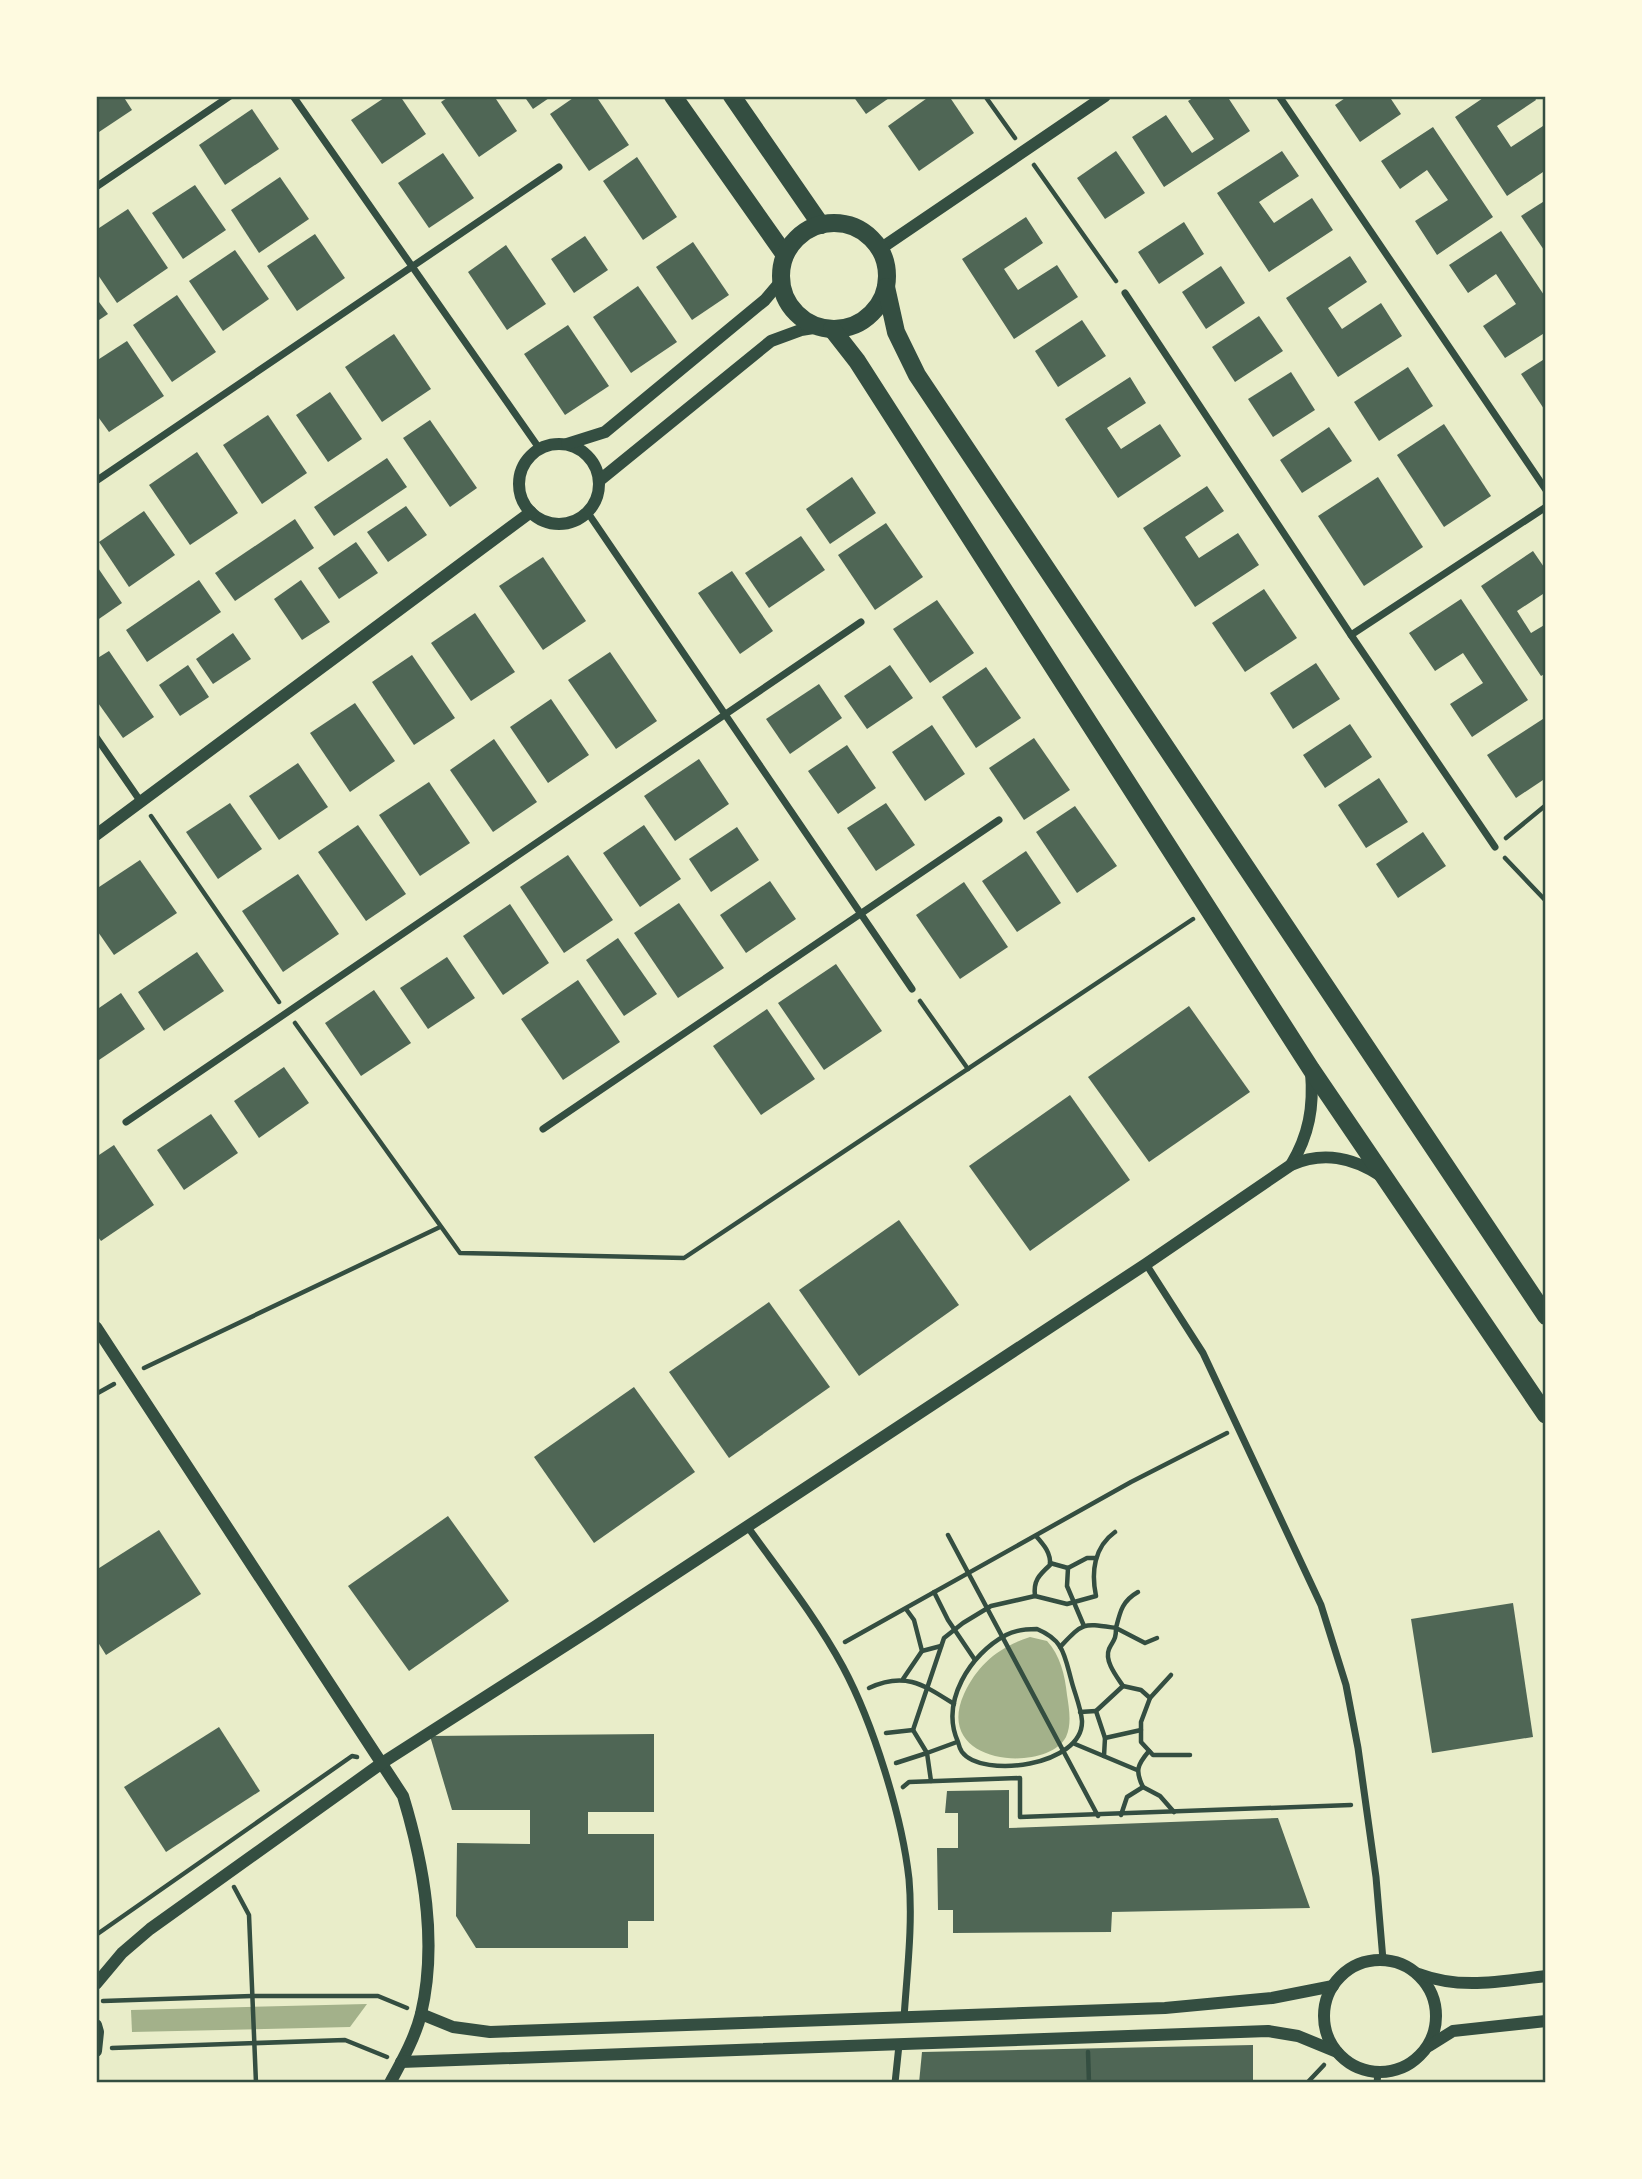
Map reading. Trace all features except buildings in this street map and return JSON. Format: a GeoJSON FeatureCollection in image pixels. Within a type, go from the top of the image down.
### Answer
{"type":"FeatureCollection","features":[{"type":"Feature","properties":{"kind":"main road"},"geometry":{"type":"LineString","coordinates":[[673,96],[785,255]]}},
{"type":"Feature","properties":{"kind":"main road"},"geometry":{"type":"LineString","coordinates":[[732,96],[821,225]]}},
{"type":"Feature","properties":{"kind":"main road"},"geometry":{"type":"LineString","coordinates":[[886,287],[873,313],[861,322],[847,328],[826,328],[805,321],[793,310],[785,296],[781,281],[785,255],[806,231],[821,225],[838,223],[869,236],[880,249],[886,261],[886,287],[896,332],[917,375],[1546,1316]]}},
{"type":"Feature","properties":{"kind":"main road"},"geometry":{"type":"LineString","coordinates":[[826,328],[857,361],[1311,1069],[1546,1415]]}},
{"type":"Feature","properties":{"kind":"street"},"geometry":{"type":"LineString","coordinates":[[96,187],[230,96]]}},
{"type":"Feature","properties":{"kind":"street"},"geometry":{"type":"LineString","coordinates":[[293,96],[540,448]]}},
{"type":"Feature","properties":{"kind":"street"},"geometry":{"type":"LineString","coordinates":[[880,249],[1105,96]]}},
{"type":"Feature","properties":{"kind":"street"},"geometry":{"type":"LineString","coordinates":[[1279,96],[1546,490]]}},
{"type":"Feature","properties":{"kind":"street"},"geometry":{"type":"LineString","coordinates":[[96,481],[559,167]]}},
{"type":"Feature","properties":{"kind":"street"},"geometry":{"type":"LineString","coordinates":[[567,444],[579,448],[597,467],[599,492],[588,513],[577,520],[565,524],[541,520],[523,502],[519,491],[519,478],[530,456],[540,448],[567,444],[606,432],[765,300],[781,281]]}},
{"type":"Feature","properties":{"kind":"street"},"geometry":{"type":"LineString","coordinates":[[1125,293],[1495,847]]}},
{"type":"Feature","properties":{"kind":"street"},"geometry":{"type":"LineString","coordinates":[[600,480],[771,341],[801,330],[826,328]]}},
{"type":"Feature","properties":{"kind":"street"},"geometry":{"type":"LineString","coordinates":[[1351,635],[1546,507]]}},
{"type":"Feature","properties":{"kind":"street"},"geometry":{"type":"LineString","coordinates":[[96,835],[531,512]]}},
{"type":"Feature","properties":{"kind":"street"},"geometry":{"type":"LineString","coordinates":[[588,513],[912,989]]}},
{"type":"Feature","properties":{"kind":"street"},"geometry":{"type":"LineString","coordinates":[[126,1122],[861,622]]}},
{"type":"Feature","properties":{"kind":"street"},"geometry":{"type":"LineString","coordinates":[[96,737],[141,802]]}},
{"type":"Feature","properties":{"kind":"street"},"geometry":{"type":"LineString","coordinates":[[542,1129],[999,820]]}},
{"type":"Feature","properties":{"kind":"street"},"geometry":{"type":"LineString","coordinates":[[1291,1165],[1309,1129],[1313,1091],[1311,1069]]}},
{"type":"Feature","properties":{"kind":"street"},"geometry":{"type":"LineString","coordinates":[[96,1984],[122,1953],[150,1929],[382,1763],[596,1626],[1146,1264],[1291,1165],[1326,1156],[1348,1159],[1382,1176]]}},
{"type":"Feature","properties":{"kind":"street"},"geometry":{"type":"LineString","coordinates":[[1146,1264],[1203,1353],[1321,1605],[1346,1685],[1376,1877],[1383,1960]]}},
{"type":"Feature","properties":{"kind":"street"},"geometry":{"type":"LineString","coordinates":[[96,1327],[402,1796],[422,1870],[427,1923],[427,1972],[421,2014],[390,2083]]}},
{"type":"Feature","properties":{"kind":"street"},"geometry":{"type":"LineString","coordinates":[[747,1525],[812,1616],[843,1667],[872,1735],[891,1798],[909,1880],[904,2018]]}},
{"type":"Feature","properties":{"kind":"street"},"geometry":{"type":"LineString","coordinates":[[1546,1976],[1469,1985],[1438,1981],[1400,1964],[1383,1960],[1368,1961],[1342,1974],[1333,1986],[1325,2002],[1324,2020],[1327,2037],[1337,2052],[1348,2062],[1377,2077],[1414,2060],[1441,2036],[1453,2031],[1546,2021]]}},
{"type":"Feature","properties":{"kind":"street"},"geometry":{"type":"LineString","coordinates":[[1414,1972],[1426,1984],[1433,1999],[1436,2016],[1433,2033],[1426,2048]]}},
{"type":"Feature","properties":{"kind":"street"},"geometry":{"type":"LineString","coordinates":[[421,2014],[453,2027],[491,2032],[1165,2008],[1272,1998],[1333,1986]]}},
{"type":"Feature","properties":{"kind":"street"},"geometry":{"type":"LineString","coordinates":[[96,2025],[97,2050]]}},
{"type":"Feature","properties":{"kind":"street"},"geometry":{"type":"LineString","coordinates":[[401,2062],[1268,2031],[1298,2036],[1337,2052]]}},
{"type":"Feature","properties":{"kind":"street"},"geometry":{"type":"LineString","coordinates":[[895,2083],[899,2045]]}},
{"type":"Feature","properties":{"kind":"path"},"geometry":{"type":"LineString","coordinates":[[985,96],[1125,293]]}},
{"type":"Feature","properties":{"kind":"path"},"geometry":{"type":"LineString","coordinates":[[1546,805],[1495,847],[1546,901]]}},
{"type":"Feature","properties":{"kind":"path"},"geometry":{"type":"LineString","coordinates":[[912,989],[968,1069]]}},
{"type":"Feature","properties":{"kind":"path"},"geometry":{"type":"LineString","coordinates":[[96,1394],[128,1376],[440,1227]]}},
{"type":"Feature","properties":{"kind":"path"},"geometry":{"type":"LineString","coordinates":[[848,1641],[1175,1458],[1238,1427]]}},
{"type":"Feature","properties":{"kind":"path"},"geometry":{"type":"LineString","coordinates":[[913,1730],[944,1638],[988,1609],[1035,1597],[1067,1604],[1096,1596],[1092,1578],[1096,1559],[1109,1536],[1115,1532]]}},
{"type":"Feature","properties":{"kind":"path"},"geometry":{"type":"LineString","coordinates":[[948,1535],[1098,1816]]}},
{"type":"Feature","properties":{"kind":"path"},"geometry":{"type":"LineString","coordinates":[[1035,1597],[1034,1586],[1038,1576],[1050,1563],[1051,1558],[1036,1536]]}},
{"type":"Feature","properties":{"kind":"path"},"geometry":{"type":"LineString","coordinates":[[1050,1563],[1068,1568],[1087,1558],[1096,1559]]}},
{"type":"Feature","properties":{"kind":"path"},"geometry":{"type":"LineString","coordinates":[[1068,1568],[1067,1586],[1084,1626]]}},
{"type":"Feature","properties":{"kind":"path"},"geometry":{"type":"LineString","coordinates":[[934,1592],[975,1660]]}},
{"type":"Feature","properties":{"kind":"path"},"geometry":{"type":"LineString","coordinates":[[1138,1592],[1128,1597],[1121,1607],[1116,1639],[1108,1651],[1108,1660],[1124,1686],[1141,1690],[1150,1698]]}},
{"type":"Feature","properties":{"kind":"path"},"geometry":{"type":"LineString","coordinates":[[906,1609],[914,1620],[922,1651]]}},
{"type":"Feature","properties":{"kind":"path"},"geometry":{"type":"LineString","coordinates":[[1060,1647],[1088,1624],[1116,1628],[1145,1643],[1157,1638]]}},
{"type":"Feature","properties":{"kind":"path"},"geometry":{"type":"LineString","coordinates":[[1037,1629],[1052,1635],[1060,1647],[1064,1652],[1082,1722],[1076,1739],[1064,1751],[1046,1761],[1019,1766],[977,1763],[962,1753],[951,1713],[966,1672],[980,1654],[1003,1637],[1022,1630],[1037,1629]]}},
{"type":"Feature","properties":{"kind":"path"},"geometry":{"type":"LineString","coordinates":[[903,1679],[922,1651],[941,1646]]}},
{"type":"Feature","properties":{"kind":"path"},"geometry":{"type":"LineString","coordinates":[[1171,1675],[1150,1698],[1141,1722],[1141,1742],[1158,1757],[1191,1755]]}},
{"type":"Feature","properties":{"kind":"path"},"geometry":{"type":"LineString","coordinates":[[856,1695],[874,1686],[903,1679],[926,1686],[954,1704]]}},
{"type":"Feature","properties":{"kind":"path"},"geometry":{"type":"LineString","coordinates":[[1080,1712],[1096,1711],[1124,1686]]}},
{"type":"Feature","properties":{"kind":"path"},"geometry":{"type":"LineString","coordinates":[[1096,1711],[1105,1738],[1104,1756]]}},
{"type":"Feature","properties":{"kind":"path"},"geometry":{"type":"LineString","coordinates":[[872,1735],[913,1730]]}},
{"type":"Feature","properties":{"kind":"path"},"geometry":{"type":"LineString","coordinates":[[913,1730],[927,1754],[931,1781]]}},
{"type":"Feature","properties":{"kind":"path"},"geometry":{"type":"LineString","coordinates":[[1105,1738],[1141,1730]]}},
{"type":"Feature","properties":{"kind":"path"},"geometry":{"type":"LineString","coordinates":[[882,1768],[957,1742]]}},
{"type":"Feature","properties":{"kind":"path"},"geometry":{"type":"LineString","coordinates":[[1076,1744],[1137,1770]]}},
{"type":"Feature","properties":{"kind":"path"},"geometry":{"type":"LineString","coordinates":[[1149,1751],[1138,1763],[1136,1773],[1143,1787],[1160,1796],[1174,1812]]}},
{"type":"Feature","properties":{"kind":"path"},"geometry":{"type":"LineString","coordinates":[[96,1935],[352,1756],[382,1763]]}},
{"type":"Feature","properties":{"kind":"path"},"geometry":{"type":"LineString","coordinates":[[1019,1766],[1020,1817],[1341,1806]]}},
{"type":"Feature","properties":{"kind":"path"},"geometry":{"type":"LineString","coordinates":[[891,1798],[909,1782],[1020,1779]]}},
{"type":"Feature","properties":{"kind":"path"},"geometry":{"type":"LineString","coordinates":[[1121,1815],[1127,1797],[1143,1787]]}},
{"type":"Feature","properties":{"kind":"path"},"geometry":{"type":"LineString","coordinates":[[226,1874],[249,1915],[256,2083]]}},
{"type":"Feature","properties":{"kind":"path"},"geometry":{"type":"LineString","coordinates":[[96,2001],[252,1996],[377,1996],[421,2014]]}},
{"type":"Feature","properties":{"kind":"path"},"geometry":{"type":"LineString","coordinates":[[97,2050],[345,2040],[401,2062]]}},
{"type":"Feature","properties":{"kind":"path"},"geometry":{"type":"LineString","coordinates":[[1088,2045],[1088,2083]]}},
{"type":"Feature","properties":{"kind":"shaded area"},"geometry":{"type":"Polygon","coordinates":[[[1030,1637],[1047,1641],[1059,1659],[1069,1705],[1068,1732],[1055,1749],[1037,1756],[995,1756],[977,1749],[964,1736],[958,1718],[964,1694],[976,1674],[991,1658],[1030,1637]]]}},
{"type":"Feature","properties":{"kind":"shaded area"},"geometry":{"type":"Polygon","coordinates":[[[367,2004],[350,2027],[132,2032],[131,2010],[367,2004]]]}}]}
